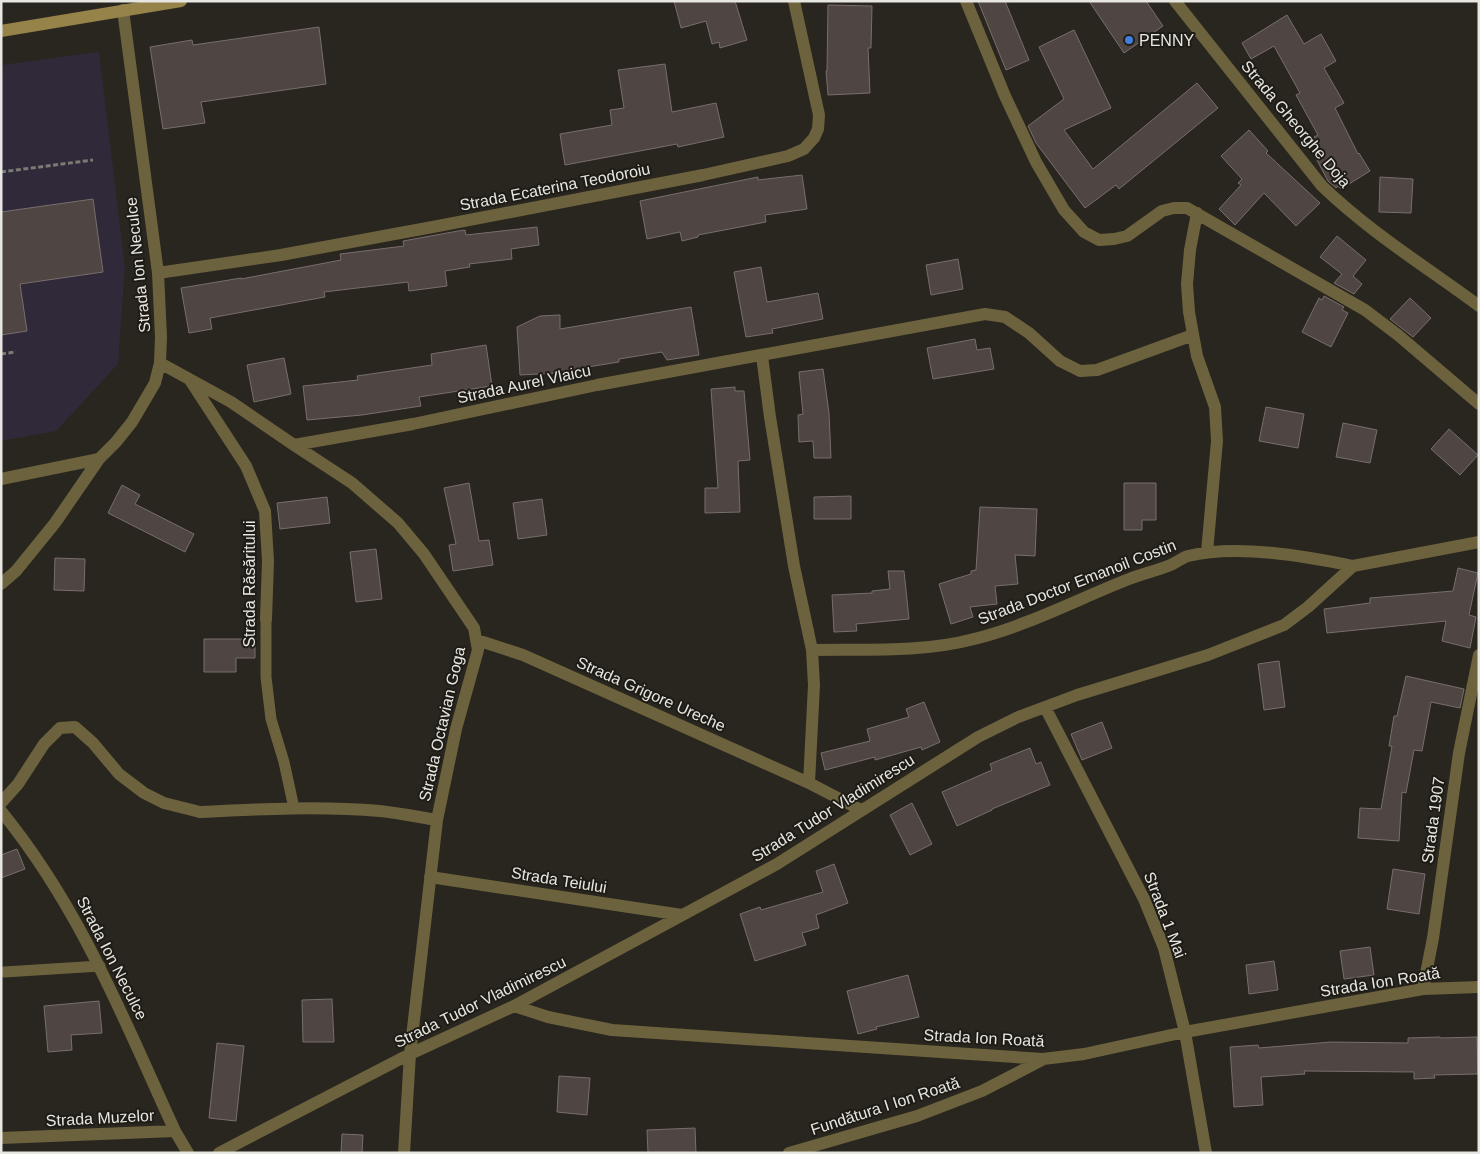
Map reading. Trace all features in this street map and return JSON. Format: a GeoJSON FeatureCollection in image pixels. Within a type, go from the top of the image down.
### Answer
{"type":"FeatureCollection","features":[{"type":"Feature","properties":{"kind":"main road"},"geometry":{"type":"LineString","coordinates":[[1,31],[181,1]]}},
{"type":"Feature","properties":{"kind":"street","name":"Strada Ecaterina Teodoroiu"},"geometry":{"type":"LineString","coordinates":[[158,273],[281,255],[438,226],[703,175],[788,156],[804,149],[814,138],[818,129],[819,115],[794,1]]}},
{"type":"Feature","properties":{"kind":"street"},"geometry":{"type":"LineString","coordinates":[[966,1],[1005,96],[1036,162],[1064,210],[1084,232],[1099,240],[1127,236],[1162,211],[1174,208],[1187,208],[1364,310],[1398,335],[1479,404]]}},
{"type":"Feature","properties":{"kind":"street","name":"Strada Gheorghe Doja"},"geometry":{"type":"LineString","coordinates":[[1175,1],[1322,186],[1349,212],[1479,306]]}},
{"type":"Feature","properties":{"kind":"street","name":"Strada Ion Neculce"},"geometry":{"type":"LineString","coordinates":[[1,584],[16,571],[55,523],[99,458],[116,442],[143,405],[156,383],[160,363],[161,337],[158,273],[123,10]]}},
{"type":"Feature","properties":{"kind":"street"},"geometry":{"type":"LineString","coordinates":[[1197,213],[1186,284],[1197,356],[1214,407],[1217,441],[1207,552]]}},
{"type":"Feature","properties":{"kind":"street","name":"Strada Aurel Vlaicu"},"geometry":{"type":"LineString","coordinates":[[294,446],[413,424],[597,385],[985,314],[1005,317],[1030,333],[1060,361],[1080,371],[1097,370],[1193,335]]}},
{"type":"Feature","properties":{"kind":"street"},"geometry":{"type":"LineString","coordinates":[[762,356],[789,536],[812,650],[813,702],[809,783]]}},
{"type":"Feature","properties":{"kind":"street","name":"Strada Octavian Goga"},"geometry":{"type":"LineString","coordinates":[[160,363],[231,402],[294,446],[352,483],[398,523],[424,554],[474,628],[478,650],[456,729],[437,820],[410,1054],[404,1153]]}},
{"type":"Feature","properties":{"kind":"street","name":"Strada Răsăritului"},"geometry":{"type":"LineString","coordinates":[[188,378],[246,466],[265,511],[268,561],[266,619]]}},
{"type":"Feature","properties":{"kind":"street"},"geometry":{"type":"LineString","coordinates":[[1,479],[99,458]]}},
{"type":"Feature","properties":{"kind":"street"},"geometry":{"type":"LineString","coordinates":[[1353,566],[1479,542]]}},
{"type":"Feature","properties":{"kind":"street","name":"Strada Doctor Emanoil Costin"},"geometry":{"type":"LineString","coordinates":[[812,650],[916,648],[947,645],[974,639],[1023,622],[1147,572],[1169,566],[1186,556],[1207,552],[1281,554],[1316,558],[1353,566]]}},
{"type":"Feature","properties":{"kind":"street","name":"Strada Tudor Vladimirescu"},"geometry":{"type":"LineString","coordinates":[[220,1153],[410,1054],[514,1006],[777,864],[978,737],[1016,718],[1045,707],[1208,655],[1284,625],[1308,607],[1353,566]]}},
{"type":"Feature","properties":{"kind":"street","name":"Strada Grigore Ureche"},"geometry":{"type":"LineString","coordinates":[[477,640],[523,655],[809,783],[861,810]]}},
{"type":"Feature","properties":{"kind":"street","name":"Strada 1907"},"geometry":{"type":"LineString","coordinates":[[1423,989],[1433,938],[1458,753],[1479,655]]}},
{"type":"Feature","properties":{"kind":"street","name":"Strada 1 Mai"},"geometry":{"type":"LineString","coordinates":[[1045,707],[1144,898],[1164,948],[1185,1032],[1206,1153]]}},
{"type":"Feature","properties":{"kind":"street"},"geometry":{"type":"LineString","coordinates":[[1,803],[18,784],[44,744],[60,728],[75,727],[94,743],[119,774],[144,793],[164,803],[200,812],[294,808],[382,811],[437,820]]}},
{"type":"Feature","properties":{"kind":"street","name":"Strada Ion Neculce"},"geometry":{"type":"LineString","coordinates":[[1,811],[27,842],[73,915],[125,1017],[175,1131]]}},
{"type":"Feature","properties":{"kind":"street","name":"Strada Teiului"},"geometry":{"type":"LineString","coordinates":[[430,877],[682,915]]}},
{"type":"Feature","properties":{"kind":"street","name":"Strada Ion Roată"},"geometry":{"type":"LineString","coordinates":[[514,1006],[548,1017],[612,1030],[1043,1059],[1084,1054],[1185,1032],[1423,989],[1479,987]]}},
{"type":"Feature","properties":{"kind":"street","name":"Fundătura I Ion Roată"},"geometry":{"type":"LineString","coordinates":[[789,1153],[918,1116],[982,1091],[1043,1059]]}},
{"type":"Feature","properties":{"kind":"street","name":"Strada Muzelor"},"geometry":{"type":"LineString","coordinates":[[1,1138],[175,1131],[188,1153]]}},
{"type":"Feature","properties":{"kind":"lane","name":"Strada Răsăritului"},"geometry":{"type":"LineString","coordinates":[[266,619],[266,677],[271,719],[284,762],[294,808]]}},
{"type":"Feature","properties":{"kind":"lane"},"geometry":{"type":"LineString","coordinates":[[4,972],[100,966]]}},
{"type":"Feature","properties":{"kind":"path"},"geometry":{"type":"LineString","coordinates":[[1,172],[93,160]]}},
{"type":"Feature","properties":{"kind":"path"},"geometry":{"type":"LineString","coordinates":[[1,354],[16,352]]}},
{"type":"Feature","properties":{"kind":"shaded area"},"geometry":{"type":"Polygon","coordinates":[[[99,52],[125,268],[118,364],[56,431],[1,441],[1,65],[99,52]]]}},
{"type":"Feature","properties":{"kind":"building"},"geometry":{"type":"Polygon","coordinates":[[[674,1],[735,1],[747,40],[720,48],[719,42],[712,44],[706,21],[681,28],[674,1]]]}},
{"type":"Feature","properties":{"kind":"building"},"geometry":{"type":"Polygon","coordinates":[[[978,1],[1005,1],[1029,60],[1006,70],[978,1]]]}},
{"type":"Feature","properties":{"kind":"building","name":"PENNY"},"geometry":{"type":"Polygon","coordinates":[[[1089,1],[1146,1],[1163,26],[1124,53],[1089,1]]]}},
{"type":"Feature","properties":{"kind":"building"},"geometry":{"type":"Polygon","coordinates":[[[828,5],[872,6],[871,48],[868,48],[870,93],[828,95],[826,71],[828,5]]]}},
{"type":"Feature","properties":{"kind":"building"},"geometry":{"type":"Polygon","coordinates":[[[1287,15],[1304,44],[1321,34],[1336,61],[1324,68],[1344,103],[1335,108],[1358,154],[1370,171],[1341,189],[1338,186],[1336,188],[1328,181],[1309,145],[1316,141],[1314,137],[1318,135],[1296,95],[1300,93],[1274,46],[1251,59],[1242,43],[1287,15]]]}},
{"type":"Feature","properties":{"kind":"building"},"geometry":{"type":"Polygon","coordinates":[[[319,27],[326,84],[201,102],[205,123],[163,129],[150,47],[192,40],[193,45],[319,27]]]}},
{"type":"Feature","properties":{"kind":"building"},"geometry":{"type":"Polygon","coordinates":[[[1074,30],[1111,108],[1064,130],[1093,169],[1197,83],[1218,108],[1119,189],[1116,185],[1085,208],[1036,143],[1028,126],[1064,99],[1039,47],[1074,30]]]}},
{"type":"Feature","properties":{"kind":"building"},"geometry":{"type":"Polygon","coordinates":[[[665,64],[672,112],[716,103],[724,137],[678,147],[677,144],[565,165],[560,134],[612,125],[610,110],[624,108],[618,70],[665,64]]]}},
{"type":"Feature","properties":{"kind":"building"},"geometry":{"type":"Polygon","coordinates":[[[1249,130],[1268,151],[1266,153],[1320,203],[1296,226],[1264,193],[1235,225],[1219,209],[1241,185],[1238,183],[1242,179],[1221,156],[1249,130]]]}},
{"type":"Feature","properties":{"kind":"building"},"geometry":{"type":"Polygon","coordinates":[[[802,175],[807,209],[765,215],[766,222],[698,235],[698,237],[682,241],[680,232],[647,239],[640,201],[758,177],[758,180],[802,175]]]}},
{"type":"Feature","properties":{"kind":"building"},"geometry":{"type":"Polygon","coordinates":[[[1380,177],[1413,179],[1411,213],[1379,212],[1380,177]]]}},
{"type":"Feature","properties":{"kind":"building"},"geometry":{"type":"Polygon","coordinates":[[[93,199],[103,272],[20,284],[27,331],[1,335],[1,212],[93,199]]]}},
{"type":"Feature","properties":{"kind":"building"},"geometry":{"type":"Polygon","coordinates":[[[537,227],[539,245],[511,249],[512,259],[469,264],[470,267],[445,271],[447,286],[409,291],[408,282],[324,292],[325,297],[210,318],[212,329],[189,333],[181,288],[341,260],[340,254],[404,246],[403,241],[458,231],[465,230],[466,235],[537,227]]]}},
{"type":"Feature","properties":{"kind":"building"},"geometry":{"type":"Polygon","coordinates":[[[1337,236],[1366,260],[1353,276],[1362,284],[1354,294],[1334,283],[1342,274],[1320,257],[1337,236]]]}},
{"type":"Feature","properties":{"kind":"building"},"geometry":{"type":"Polygon","coordinates":[[[958,259],[963,289],[931,295],[926,265],[958,259]]]}},
{"type":"Feature","properties":{"kind":"building"},"geometry":{"type":"Polygon","coordinates":[[[761,267],[767,302],[818,293],[823,319],[772,329],[773,333],[746,337],[734,272],[761,267]]]}},
{"type":"Feature","properties":{"kind":"building"},"geometry":{"type":"Polygon","coordinates":[[[1324,296],[1344,307],[1342,310],[1348,313],[1331,347],[1302,332],[1319,298],[1322,300],[1324,296]]]}},
{"type":"Feature","properties":{"kind":"building"},"geometry":{"type":"Polygon","coordinates":[[[1410,298],[1431,318],[1413,337],[1390,319],[1410,298]]]}},
{"type":"Feature","properties":{"kind":"building"},"geometry":{"type":"Polygon","coordinates":[[[691,307],[699,355],[667,360],[662,352],[619,359],[619,362],[575,369],[575,372],[520,375],[517,327],[540,316],[560,315],[560,329],[691,307]]]}},
{"type":"Feature","properties":{"kind":"building"},"geometry":{"type":"Polygon","coordinates":[[[975,339],[977,350],[990,348],[994,369],[933,379],[927,348],[975,339]]]}},
{"type":"Feature","properties":{"kind":"building"},"geometry":{"type":"Polygon","coordinates":[[[486,345],[492,386],[419,397],[421,406],[362,415],[307,420],[303,386],[358,380],[357,376],[432,365],[431,354],[486,345]]]}},
{"type":"Feature","properties":{"kind":"building"},"geometry":{"type":"Polygon","coordinates":[[[284,358],[291,394],[254,402],[247,365],[284,358]]]}},
{"type":"Feature","properties":{"kind":"building"},"geometry":{"type":"Polygon","coordinates":[[[823,369],[829,413],[831,458],[814,458],[813,441],[799,442],[798,415],[803,414],[799,372],[823,369]]]}},
{"type":"Feature","properties":{"kind":"building"},"geometry":{"type":"Polygon","coordinates":[[[735,387],[735,391],[744,391],[750,460],[738,461],[740,512],[705,513],[705,488],[718,488],[711,389],[735,387]]]}},
{"type":"Feature","properties":{"kind":"building"},"geometry":{"type":"Polygon","coordinates":[[[1266,407],[1304,414],[1298,448],[1259,441],[1266,407]]]}},
{"type":"Feature","properties":{"kind":"building"},"geometry":{"type":"Polygon","coordinates":[[[1343,423],[1377,430],[1370,463],[1336,457],[1343,423]]]}},
{"type":"Feature","properties":{"kind":"building"},"geometry":{"type":"Polygon","coordinates":[[[1449,429],[1478,455],[1460,475],[1431,449],[1449,429]]]}},
{"type":"Feature","properties":{"kind":"building"},"geometry":{"type":"Polygon","coordinates":[[[469,483],[479,541],[489,540],[493,565],[453,571],[449,545],[456,544],[444,488],[469,483]]]}},
{"type":"Feature","properties":{"kind":"building"},"geometry":{"type":"Polygon","coordinates":[[[1124,483],[1156,483],[1156,520],[1142,520],[1142,530],[1124,530],[1124,483]]]}},
{"type":"Feature","properties":{"kind":"building"},"geometry":{"type":"Polygon","coordinates":[[[122,485],[140,495],[135,504],[194,534],[185,552],[108,513],[122,485]]]}},
{"type":"Feature","properties":{"kind":"building"},"geometry":{"type":"Polygon","coordinates":[[[851,496],[851,519],[814,519],[814,497],[851,496]]]}},
{"type":"Feature","properties":{"kind":"building"},"geometry":{"type":"Polygon","coordinates":[[[327,497],[330,523],[280,529],[277,503],[327,497]]]}},
{"type":"Feature","properties":{"kind":"building"},"geometry":{"type":"Polygon","coordinates":[[[542,499],[547,535],[518,539],[513,503],[542,499]]]}},
{"type":"Feature","properties":{"kind":"building"},"geometry":{"type":"Polygon","coordinates":[[[980,507],[1037,509],[1035,556],[1015,555],[1018,584],[995,586],[997,604],[970,607],[973,617],[951,624],[939,584],[971,574],[971,571],[976,570],[980,507]]]}},
{"type":"Feature","properties":{"kind":"building"},"geometry":{"type":"Polygon","coordinates":[[[376,549],[382,599],[356,602],[350,552],[376,549]]]}},
{"type":"Feature","properties":{"kind":"building"},"geometry":{"type":"Polygon","coordinates":[[[55,558],[85,559],[84,591],[54,590],[55,558]]]}},
{"type":"Feature","properties":{"kind":"building"},"geometry":{"type":"Polygon","coordinates":[[[1458,568],[1478,573],[1469,615],[1476,617],[1470,648],[1442,641],[1446,621],[1327,633],[1324,609],[1370,603],[1370,598],[1453,591],[1458,568]]]}},
{"type":"Feature","properties":{"kind":"building"},"geometry":{"type":"Polygon","coordinates":[[[888,571],[904,571],[909,619],[856,624],[857,631],[834,632],[832,595],[872,593],[872,591],[890,589],[888,571]]]}},
{"type":"Feature","properties":{"kind":"building"},"geometry":{"type":"Polygon","coordinates":[[[204,639],[255,639],[255,658],[236,658],[236,672],[204,672],[204,639]]]}},
{"type":"Feature","properties":{"kind":"building"},"geometry":{"type":"Polygon","coordinates":[[[1279,661],[1285,707],[1264,710],[1258,664],[1279,661]]]}},
{"type":"Feature","properties":{"kind":"building"},"geometry":{"type":"Polygon","coordinates":[[[1406,676],[1464,689],[1460,708],[1431,702],[1422,751],[1414,750],[1406,793],[1402,792],[1399,841],[1358,838],[1360,808],[1381,809],[1392,746],[1389,746],[1394,716],[1397,716],[1406,676]]]}},
{"type":"Feature","properties":{"kind":"building"},"geometry":{"type":"Polygon","coordinates":[[[924,702],[940,742],[922,750],[921,747],[875,760],[875,757],[825,770],[821,753],[870,741],[867,729],[909,717],[906,709],[924,702]]]}},
{"type":"Feature","properties":{"kind":"building"},"geometry":{"type":"Polygon","coordinates":[[[1102,722],[1112,748],[1082,760],[1071,734],[1102,722]]]}},
{"type":"Feature","properties":{"kind":"building"},"geometry":{"type":"Polygon","coordinates":[[[1030,748],[1036,764],[1041,762],[1050,785],[957,826],[942,792],[992,770],[990,764],[1030,748]]]}},
{"type":"Feature","properties":{"kind":"building"},"geometry":{"type":"Polygon","coordinates":[[[912,803],[932,844],[910,855],[890,815],[912,803]]]}},
{"type":"Feature","properties":{"kind":"building"},"geometry":{"type":"Polygon","coordinates":[[[17,849],[25,869],[1,878],[1,855],[17,849]]]}},
{"type":"Feature","properties":{"kind":"building"},"geometry":{"type":"Polygon","coordinates":[[[834,864],[848,903],[816,915],[819,928],[802,933],[806,945],[755,961],[740,914],[760,907],[761,910],[823,892],[816,871],[834,864]]]}},
{"type":"Feature","properties":{"kind":"building"},"geometry":{"type":"Polygon","coordinates":[[[1393,869],[1425,874],[1419,914],[1387,909],[1393,869]]]}},
{"type":"Feature","properties":{"kind":"building"},"geometry":{"type":"Polygon","coordinates":[[[1370,947],[1374,975],[1344,979],[1340,951],[1370,947]]]}},
{"type":"Feature","properties":{"kind":"building"},"geometry":{"type":"Polygon","coordinates":[[[1274,961],[1278,990],[1249,994],[1246,965],[1274,961]]]}},
{"type":"Feature","properties":{"kind":"building"},"geometry":{"type":"Polygon","coordinates":[[[908,975],[919,1017],[876,1027],[877,1029],[858,1034],[847,991],[908,975]]]}},
{"type":"Feature","properties":{"kind":"building"},"geometry":{"type":"Polygon","coordinates":[[[332,999],[334,1042],[303,1042],[302,1000],[332,999]]]}},
{"type":"Feature","properties":{"kind":"building"},"geometry":{"type":"Polygon","coordinates":[[[99,1001],[102,1033],[71,1035],[72,1050],[48,1052],[44,1006],[99,1001]]]}},
{"type":"Feature","properties":{"kind":"building"},"geometry":{"type":"Polygon","coordinates":[[[1477,1037],[1478,1074],[1434,1075],[1435,1078],[1414,1079],[1414,1072],[1304,1071],[1305,1074],[1261,1077],[1263,1105],[1234,1107],[1230,1047],[1258,1045],[1259,1048],[1331,1042],[1408,1043],[1408,1038],[1477,1037]]]}},
{"type":"Feature","properties":{"kind":"building"},"geometry":{"type":"Polygon","coordinates":[[[217,1043],[244,1046],[236,1121],[209,1118],[217,1043]]]}},
{"type":"Feature","properties":{"kind":"building"},"geometry":{"type":"Polygon","coordinates":[[[559,1076],[590,1078],[587,1115],[557,1112],[559,1076]]]}},
{"type":"Feature","properties":{"kind":"building"},"geometry":{"type":"Polygon","coordinates":[[[695,1128],[696,1153],[648,1153],[647,1130],[695,1128]]]}},
{"type":"Feature","properties":{"kind":"building"},"geometry":{"type":"Polygon","coordinates":[[[342,1134],[363,1135],[362,1153],[341,1153],[342,1134]]]}},
{"type":"Feature","properties":{"kind":"place","name":"PENNY"},"geometry":{"type":"Point","coordinates":[1129,40]}}]}
